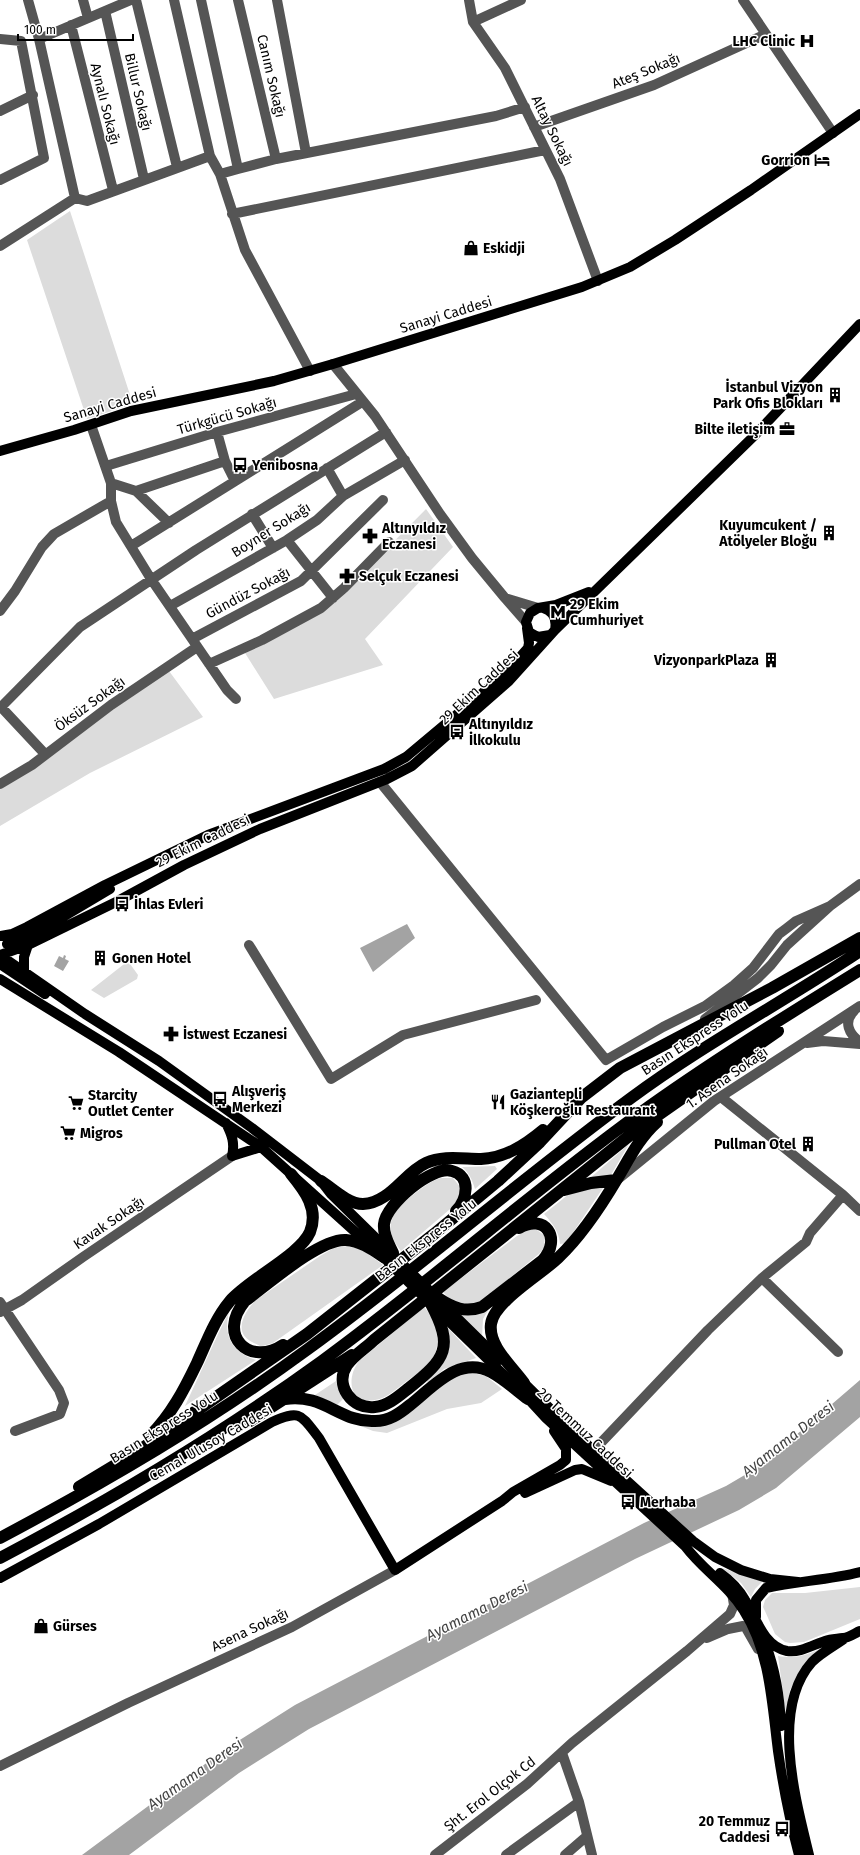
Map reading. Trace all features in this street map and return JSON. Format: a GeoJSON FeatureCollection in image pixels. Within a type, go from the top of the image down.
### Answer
{"type":"FeatureCollection","features":[{"type":"Feature","properties":{"kind":"highway"},"geometry":{"type":"LineString","coordinates":[[321,1181],[356,1203],[371,1203],[386,1195],[410,1174],[426,1163],[448,1158],[483,1159],[512,1152],[538,1135],[582,1097],[620,1068],[785,981],[860,938]]}},
{"type":"Feature","properties":{"kind":"highway","name":"Basın Ekspress Yolu"},"geometry":{"type":"LineString","coordinates":[[0,1538],[160,1449],[265,1380],[360,1311],[633,1096],[702,1050],[860,950]]}},
{"type":"Feature","properties":{"kind":"highway"},"geometry":{"type":"LineString","coordinates":[[0,1558],[154,1473],[247,1413],[324,1359],[428,1279],[572,1164],[662,1097],[734,1049],[860,970]]}},
{"type":"Feature","properties":{"kind":"highway"},"geometry":{"type":"LineString","coordinates":[[435,1301],[443,1329],[443,1350],[438,1360],[425,1376],[395,1399],[380,1406],[365,1407],[350,1399],[342,1382],[344,1372],[348,1364],[374,1340],[634,1132],[860,974]]}},
{"type":"Feature","properties":{"kind":"highway"},"geometry":{"type":"LineString","coordinates":[[524,1383],[494,1345],[490,1334],[493,1316],[502,1304],[545,1270],[569,1246],[616,1180],[632,1152],[647,1132],[688,1094]]}},
{"type":"Feature","properties":{"kind":"highway"},"geometry":{"type":"LineString","coordinates":[[105,1470],[137,1452],[277,1356],[434,1234],[520,1162],[557,1125],[582,1097]]}},
{"type":"Feature","properties":{"kind":"highway"},"geometry":{"type":"LineString","coordinates":[[389,1256],[384,1225],[391,1208],[426,1177],[435,1173],[452,1171],[463,1180],[466,1186],[464,1202],[434,1234]]}},
{"type":"Feature","properties":{"kind":"highway"},"geometry":{"type":"LineString","coordinates":[[49,1512],[70,1493],[144,1442],[166,1418],[185,1386],[216,1323],[231,1301],[242,1290],[297,1249],[304,1241],[310,1232],[313,1213],[304,1189],[291,1174]]}},
{"type":"Feature","properties":{"kind":"highway"},"geometry":{"type":"LineString","coordinates":[[560,1192],[577,1186],[616,1180]]}},
{"type":"Feature","properties":{"kind":"highway"},"geometry":{"type":"LineString","coordinates":[[435,1301],[459,1309],[474,1310],[482,1307],[543,1260],[549,1253],[552,1246],[552,1238],[548,1231],[539,1224],[532,1222],[504,1237]]}},
{"type":"Feature","properties":{"kind":"highway"},"geometry":{"type":"LineString","coordinates":[[318,1324],[280,1348],[265,1352],[256,1352],[244,1347],[235,1336],[232,1328],[238,1309],[245,1302],[306,1256],[332,1242],[344,1240],[354,1241],[389,1256]]}},
{"type":"Feature","properties":{"kind":"highway"},"geometry":{"type":"LineString","coordinates":[[154,1473],[196,1454],[285,1399],[374,1340]]}},
{"type":"Feature","properties":{"kind":"highway"},"geometry":{"type":"LineString","coordinates":[[285,1399],[295,1397],[312,1399],[357,1420],[384,1420],[403,1410],[453,1372],[470,1366],[491,1372],[528,1399]]}},
{"type":"Feature","properties":{"kind":"main road","name":"Sanayi Caddesi"},"geometry":{"type":"LineString","coordinates":[[0,451],[91,425],[131,411],[274,381],[310,371],[523,306],[598,281],[630,267],[675,240],[860,114]]}},
{"type":"Feature","properties":{"kind":"main road","name":"29 Ekim Caddesi"},"geometry":{"type":"LineString","coordinates":[[0,957],[116,902],[184,865],[240,838],[380,782],[412,766],[509,681],[552,632],[754,436],[860,324]]}},
{"type":"Feature","properties":{"kind":"main road"},"geometry":{"type":"LineString","coordinates":[[541,608],[552,612],[554,616],[552,632],[538,637],[529,632],[526,625],[530,613],[541,608],[575,599],[598,588]]}},
{"type":"Feature","properties":{"kind":"main road","name":"29 Ekim Caddesi"},"geometry":{"type":"LineString","coordinates":[[0,936],[12,934],[27,927],[105,885],[208,835],[384,769],[406,757],[486,690],[523,655],[529,643],[526,625]]}},
{"type":"Feature","properties":{"kind":"main road"},"geometry":{"type":"LineString","coordinates":[[7,944],[25,938],[78,909],[159,858]]}},
{"type":"Feature","properties":{"kind":"main road"},"geometry":{"type":"LineString","coordinates":[[24,971],[24,957],[28,945]]}},
{"type":"Feature","properties":{"kind":"main road"},"geometry":{"type":"LineString","coordinates":[[0,957],[24,971],[86,1014],[159,1061],[252,1128],[321,1181],[389,1256],[594,1450],[637,1495],[737,1588],[761,1631],[775,1674],[781,1707],[785,1798]]}},
{"type":"Feature","properties":{"kind":"main road"},"geometry":{"type":"LineString","coordinates":[[0,957],[101,1030],[159,1061]]}},
{"type":"Feature","properties":{"kind":"main road"},"geometry":{"type":"LineString","coordinates":[[0,979],[119,1052],[261,1147],[326,1204],[389,1256]]}},
{"type":"Feature","properties":{"kind":"main road"},"geometry":{"type":"LineString","coordinates":[[226,1123],[233,1137],[234,1146],[232,1156],[261,1147]]}},
{"type":"Feature","properties":{"kind":"main road","name":"20 Temmuz Caddesi"},"geometry":{"type":"LineString","coordinates":[[435,1301],[546,1418],[619,1485],[637,1495]]}},
{"type":"Feature","properties":{"kind":"main road","name":"Cemal Ulusoy Caddesi"},"geometry":{"type":"LineString","coordinates":[[0,1578],[100,1524],[272,1422],[291,1414],[304,1418],[319,1438],[395,1570]]}},
{"type":"Feature","properties":{"kind":"main road"},"geometry":{"type":"LineString","coordinates":[[502,1501],[513,1492],[566,1460],[566,1449],[546,1418]]}},
{"type":"Feature","properties":{"kind":"main road"},"geometry":{"type":"LineString","coordinates":[[502,1501],[575,1470],[582,1469],[619,1485]]}},
{"type":"Feature","properties":{"kind":"main road","name":"Asena Sokağı"},"geometry":{"type":"LineString","coordinates":[[395,1570],[502,1501]]}},
{"type":"Feature","properties":{"kind":"main road"},"geometry":{"type":"LineString","coordinates":[[689,1544],[741,1570],[770,1578],[798,1582]]}},
{"type":"Feature","properties":{"kind":"main road"},"geometry":{"type":"LineString","coordinates":[[689,1544],[695,1559],[732,1593],[752,1624],[763,1659],[775,1723],[785,1798],[798,1855]]}},
{"type":"Feature","properties":{"kind":"main road"},"geometry":{"type":"LineString","coordinates":[[756,1620],[756,1600],[766,1588],[798,1582],[840,1577],[860,1572]]}},
{"type":"Feature","properties":{"kind":"main road"},"geometry":{"type":"LineString","coordinates":[[840,1577],[860,1578]]}},
{"type":"Feature","properties":{"kind":"main road"},"geometry":{"type":"LineString","coordinates":[[761,1631],[775,1645],[786,1650],[809,1648],[826,1641],[854,1634]]}},
{"type":"Feature","properties":{"kind":"main road"},"geometry":{"type":"LineString","coordinates":[[809,1855],[793,1781],[790,1715],[795,1690],[812,1662],[854,1634]]}},
{"type":"Feature","properties":{"kind":"street"},"geometry":{"type":"LineString","coordinates":[[28,0],[39,39],[75,198]]}},
{"type":"Feature","properties":{"kind":"street"},"geometry":{"type":"LineString","coordinates":[[83,0],[88,18]]}},
{"type":"Feature","properties":{"kind":"street"},"geometry":{"type":"LineString","coordinates":[[39,39],[131,0]]}},
{"type":"Feature","properties":{"kind":"street"},"geometry":{"type":"LineString","coordinates":[[136,0],[177,167]]}},
{"type":"Feature","properties":{"kind":"street"},"geometry":{"type":"LineString","coordinates":[[174,0],[210,156],[220,174],[245,250],[310,371]]}},
{"type":"Feature","properties":{"kind":"street"},"geometry":{"type":"LineString","coordinates":[[201,0],[238,169]]}},
{"type":"Feature","properties":{"kind":"street","name":"Canım Sokağı"},"geometry":{"type":"LineString","coordinates":[[238,0],[276,159]]}},
{"type":"Feature","properties":{"kind":"street"},"geometry":{"type":"LineString","coordinates":[[277,0],[306,152]]}},
{"type":"Feature","properties":{"kind":"street","name":"Altay Sokağı"},"geometry":{"type":"LineString","coordinates":[[469,0],[473,22],[505,68],[560,179],[598,281]]}},
{"type":"Feature","properties":{"kind":"street"},"geometry":{"type":"LineString","coordinates":[[473,22],[521,0]]}},
{"type":"Feature","properties":{"kind":"street"},"geometry":{"type":"LineString","coordinates":[[743,0],[833,133]]}},
{"type":"Feature","properties":{"kind":"street","name":"Billur Sokağı"},"geometry":{"type":"LineString","coordinates":[[105,11],[144,179]]}},
{"type":"Feature","properties":{"kind":"street","name":"Aynalı Sokağı"},"geometry":{"type":"LineString","coordinates":[[71,25],[112,190]]}},
{"type":"Feature","properties":{"kind":"street","name":"Ateş Sokağı"},"geometry":{"type":"LineString","coordinates":[[534,128],[654,85],[766,34]]}},
{"type":"Feature","properties":{"kind":"street"},"geometry":{"type":"LineString","coordinates":[[0,39],[21,41],[33,95],[44,158],[0,180]]}},
{"type":"Feature","properties":{"kind":"street"},"geometry":{"type":"LineString","coordinates":[[0,111],[33,95]]}},
{"type":"Feature","properties":{"kind":"street"},"geometry":{"type":"LineString","coordinates":[[220,174],[306,152],[496,116],[525,107]]}},
{"type":"Feature","properties":{"kind":"street"},"geometry":{"type":"LineString","coordinates":[[232,214],[545,150]]}},
{"type":"Feature","properties":{"kind":"street"},"geometry":{"type":"LineString","coordinates":[[0,246],[75,198],[87,201],[112,190],[210,156]]}},
{"type":"Feature","properties":{"kind":"street"},"geometry":{"type":"LineString","coordinates":[[333,364],[386,432],[440,514],[472,558],[526,625]]}},
{"type":"Feature","properties":{"kind":"street"},"geometry":{"type":"LineString","coordinates":[[131,546],[235,481],[359,398]]}},
{"type":"Feature","properties":{"kind":"street","name":"Türkgücü Sokağı"},"geometry":{"type":"LineString","coordinates":[[106,466],[217,432],[359,398]]}},
{"type":"Feature","properties":{"kind":"street"},"geometry":{"type":"LineString","coordinates":[[91,425],[111,483],[111,501],[116,522],[151,579],[194,643],[227,690],[236,699]]}},
{"type":"Feature","properties":{"kind":"street"},"geometry":{"type":"LineString","coordinates":[[217,432],[225,461],[235,481]]}},
{"type":"Feature","properties":{"kind":"street"},"geometry":{"type":"LineString","coordinates":[[45,754],[1,706],[80,627],[252,514],[386,432]]}},
{"type":"Feature","properties":{"kind":"street","name":"Boyner Sokağı"},"geometry":{"type":"LineString","coordinates":[[170,606],[287,540],[317,520],[344,496],[405,460]]}},
{"type":"Feature","properties":{"kind":"street"},"geometry":{"type":"LineString","coordinates":[[136,491],[225,461]]}},
{"type":"Feature","properties":{"kind":"street"},"geometry":{"type":"LineString","coordinates":[[327,468],[344,496]]}},
{"type":"Feature","properties":{"kind":"street"},"geometry":{"type":"LineString","coordinates":[[111,483],[136,491],[169,523]]}},
{"type":"Feature","properties":{"kind":"street","name":"Gündüz Sokağı"},"geometry":{"type":"LineString","coordinates":[[194,643],[301,581],[383,500]]}},
{"type":"Feature","properties":{"kind":"street"},"geometry":{"type":"LineString","coordinates":[[0,611],[42,547],[54,534],[111,501]]}},
{"type":"Feature","properties":{"kind":"street"},"geometry":{"type":"LineString","coordinates":[[252,514],[274,548]]}},
{"type":"Feature","properties":{"kind":"street"},"geometry":{"type":"LineString","coordinates":[[287,540],[332,598]]}},
{"type":"Feature","properties":{"kind":"street"},"geometry":{"type":"LineString","coordinates":[[209,664],[278,631],[321,608],[389,542]]}},
{"type":"Feature","properties":{"kind":"street"},"geometry":{"type":"LineString","coordinates":[[505,598],[541,608]]}},
{"type":"Feature","properties":{"kind":"street","name":"Öksüz Sokağı"},"geometry":{"type":"LineString","coordinates":[[0,784],[45,754],[194,643]]}},
{"type":"Feature","properties":{"kind":"street"},"geometry":{"type":"LineString","coordinates":[[380,782],[606,1060],[663,1027],[705,1006],[734,985],[753,968],[779,934],[796,921],[830,906]]}},
{"type":"Feature","properties":{"kind":"street"},"geometry":{"type":"LineString","coordinates":[[688,1032],[758,978],[787,945],[830,906],[860,884]]}},
{"type":"Feature","properties":{"kind":"street"},"geometry":{"type":"LineString","coordinates":[[249,945],[331,1079],[403,1035],[536,1000]]}},
{"type":"Feature","properties":{"kind":"street"},"geometry":{"type":"LineString","coordinates":[[858,1007],[850,1015],[848,1024],[852,1034],[860,1043]]}},
{"type":"Feature","properties":{"kind":"street","name":"1. Asena Sokağı"},"geometry":{"type":"LineString","coordinates":[[616,1180],[721,1097],[858,1007]]}},
{"type":"Feature","properties":{"kind":"street"},"geometry":{"type":"LineString","coordinates":[[799,1045],[823,1041],[860,1043]]}},
{"type":"Feature","properties":{"kind":"street"},"geometry":{"type":"LineString","coordinates":[[721,1097],[860,1211]]}},
{"type":"Feature","properties":{"kind":"street","name":"Kavak Sokağı"},"geometry":{"type":"LineString","coordinates":[[2,1307],[22,1300],[232,1156]]}},
{"type":"Feature","properties":{"kind":"street"},"geometry":{"type":"LineString","coordinates":[[594,1450],[708,1330],[762,1278],[806,1242],[810,1233],[843,1196]]}},
{"type":"Feature","properties":{"kind":"street"},"geometry":{"type":"LineString","coordinates":[[762,1278],[838,1352]]}},
{"type":"Feature","properties":{"kind":"street"},"geometry":{"type":"LineString","coordinates":[[2,1307],[59,1390],[64,1403],[60,1414],[16,1430]]}},
{"type":"Feature","properties":{"kind":"street","name":"Asena Sokağı"},"geometry":{"type":"LineString","coordinates":[[0,1766],[141,1697],[292,1627],[395,1570]]}},
{"type":"Feature","properties":{"kind":"street"},"geometry":{"type":"LineString","coordinates":[[687,1651],[730,1614],[734,1605],[732,1593]]}},
{"type":"Feature","properties":{"kind":"street"},"geometry":{"type":"LineString","coordinates":[[687,1651],[713,1635],[728,1629],[743,1626],[746,1628],[763,1659]]}},
{"type":"Feature","properties":{"kind":"street","name":"Şht. Erol Olçok Cd"},"geometry":{"type":"LineString","coordinates":[[435,1855],[527,1784],[562,1753],[687,1651]]}},
{"type":"Feature","properties":{"kind":"street"},"geometry":{"type":"LineString","coordinates":[[562,1753],[579,1802],[592,1855]]}},
{"type":"Feature","properties":{"kind":"street"},"geometry":{"type":"LineString","coordinates":[[506,1855],[579,1802]]}},
{"type":"Feature","properties":{"kind":"street"},"geometry":{"type":"LineString","coordinates":[[564,1855],[588,1836]]}},
{"type":"Feature","properties":{"kind":"shaded area"},"geometry":{"type":"Polygon","coordinates":[[[70,211],[133,404],[87,419],[27,240],[70,211]]]}},
{"type":"Feature","properties":{"kind":"shaded area"},"geometry":{"type":"Polygon","coordinates":[[[426,509],[453,547],[365,639],[383,665],[274,699],[245,653],[316,616],[331,605],[426,509]]]}},
{"type":"Feature","properties":{"kind":"shaded area"},"geometry":{"type":"Polygon","coordinates":[[[169,671],[203,717],[90,773],[0,826],[0,787],[169,671]]]}},
{"type":"Feature","properties":{"kind":"shaded area"},"geometry":{"type":"Polygon","coordinates":[[[128,961],[138,975],[137,979],[104,998],[91,990],[128,961]]]}},
{"type":"Feature","properties":{"kind":"shaded area"},"geometry":{"type":"Polygon","coordinates":[[[629,1144],[611,1175],[589,1179],[629,1144]]]}},
{"type":"Feature","properties":{"kind":"shaded area"},"geometry":{"type":"Polygon","coordinates":[[[495,1166],[497,1169],[475,1189],[470,1176],[462,1167],[495,1166]]]}},
{"type":"Feature","properties":{"kind":"shaded area"},"geometry":{"type":"Polygon","coordinates":[[[441,1178],[453,1178],[461,1188],[456,1204],[401,1251],[392,1234],[391,1226],[395,1213],[406,1200],[417,1191],[441,1178]]]}},
{"type":"Feature","properties":{"kind":"shaded area"},"geometry":{"type":"Polygon","coordinates":[[[605,1185],[566,1243],[560,1244],[557,1231],[544,1214],[574,1190],[605,1185]]]}},
{"type":"Feature","properties":{"kind":"shaded area"},"geometry":{"type":"Polygon","coordinates":[[[529,1229],[537,1230],[545,1236],[544,1247],[540,1253],[482,1301],[474,1305],[453,1303],[443,1292],[517,1236],[529,1229]]]}},
{"type":"Feature","properties":{"kind":"shaded area"},"geometry":{"type":"Polygon","coordinates":[[[347,1246],[363,1250],[383,1265],[273,1343],[260,1346],[246,1338],[243,1333],[242,1321],[256,1300],[320,1256],[334,1248],[347,1246]]]}},
{"type":"Feature","properties":{"kind":"shaded area"},"geometry":{"type":"Polygon","coordinates":[[[424,1307],[432,1317],[436,1327],[437,1336],[436,1351],[429,1363],[388,1395],[375,1400],[360,1398],[352,1389],[351,1382],[352,1375],[359,1361],[424,1307]]]}},
{"type":"Feature","properties":{"kind":"shaded area"},"geometry":{"type":"Polygon","coordinates":[[[490,1307],[483,1319],[482,1338],[460,1315],[474,1314],[490,1307]]]}},
{"type":"Feature","properties":{"kind":"shaded area"},"geometry":{"type":"Polygon","coordinates":[[[229,1312],[227,1328],[231,1342],[235,1348],[248,1357],[256,1360],[185,1406],[218,1334],[229,1312]]]}},
{"type":"Feature","properties":{"kind":"shaded area"},"geometry":{"type":"Polygon","coordinates":[[[446,1326],[476,1358],[444,1369],[429,1383],[426,1380],[439,1368],[448,1351],[446,1326]]]}},
{"type":"Feature","properties":{"kind":"shaded area"},"geometry":{"type":"Polygon","coordinates":[[[464,1371],[486,1376],[502,1389],[481,1403],[447,1409],[387,1433],[373,1431],[358,1425],[372,1426],[446,1379],[464,1371]]]}},
{"type":"Feature","properties":{"kind":"shaded area"},"geometry":{"type":"Polygon","coordinates":[[[336,1381],[343,1399],[337,1405],[315,1395],[336,1381]]]}},
{"type":"Feature","properties":{"kind":"shaded area"},"geometry":{"type":"Polygon","coordinates":[[[722,1568],[763,1581],[755,1589],[751,1597],[741,1583],[722,1568]]]}},
{"type":"Feature","properties":{"kind":"shaded area"},"geometry":{"type":"Polygon","coordinates":[[[860,1587],[860,1619],[804,1642],[785,1642],[775,1634],[763,1607],[765,1600],[772,1593],[805,1593],[860,1587]]]}},
{"type":"Feature","properties":{"kind":"shaded area"},"geometry":{"type":"Polygon","coordinates":[[[826,1646],[797,1677],[790,1690],[786,1714],[778,1656],[803,1656],[826,1646]]]}},
{"type":"Feature","properties":{"kind":"water"},"geometry":{"type":"Polygon","coordinates":[[[407,924],[415,938],[373,972],[360,948],[407,924]]]}},
{"type":"Feature","properties":{"kind":"water"},"geometry":{"type":"Polygon","coordinates":[[[64,955],[66,956],[65,959],[69,961],[63,971],[54,966],[59,956],[63,958],[64,955]]]}},
{"type":"Feature","properties":{"kind":"water","name":"Ayamama Deresi"},"geometry":{"type":"Polygon","coordinates":[[[860,1380],[860,1417],[776,1488],[739,1510],[635,1559],[309,1729],[239,1773],[129,1855],[82,1855],[224,1750],[295,1705],[644,1523],[726,1486],[760,1466],[860,1380]]]}},
{"type":"Feature","properties":{"kind":"place","name":"LHC Clinic"},"geometry":{"type":"Point","coordinates":[807,41]}},
{"type":"Feature","properties":{"kind":"place","name":"Gorrion"},"geometry":{"type":"Point","coordinates":[822,160]}},
{"type":"Feature","properties":{"kind":"place","name":"Eskidji"},"geometry":{"type":"Point","coordinates":[471,248]}},
{"type":"Feature","properties":{"kind":"place","name":"İstanbul Vizyon Park Ofis Blokları"},"geometry":{"type":"Point","coordinates":[835,395]}},
{"type":"Feature","properties":{"kind":"place","name":"Bilte iletişim"},"geometry":{"type":"Point","coordinates":[787,429]}},
{"type":"Feature","properties":{"kind":"place","name":"Yenibosna"},"geometry":{"type":"Point","coordinates":[240,465]}},
{"type":"Feature","properties":{"kind":"place","name":"Kuyumcukent / Atölyeler Bloğu"},"geometry":{"type":"Point","coordinates":[829,533]}},
{"type":"Feature","properties":{"kind":"place","name":"Altınyıldız Eczanesi"},"geometry":{"type":"Point","coordinates":[370,536]}},
{"type":"Feature","properties":{"kind":"place","name":"Selçuk Eczanesi"},"geometry":{"type":"Point","coordinates":[347,576]}},
{"type":"Feature","properties":{"kind":"place","name":"29 Ekim Cumhuriyet"},"geometry":{"type":"Point","coordinates":[558,612]}},
{"type":"Feature","properties":{"kind":"place","name":"VizyonparkPlaza"},"geometry":{"type":"Point","coordinates":[771,660]}},
{"type":"Feature","properties":{"kind":"place","name":"Altınyıldız İlkokulu"},"geometry":{"type":"Point","coordinates":[457,732]}},
{"type":"Feature","properties":{"kind":"place","name":"İhlas Evleri"},"geometry":{"type":"Point","coordinates":[122,904]}},
{"type":"Feature","properties":{"kind":"place","name":"Gonen Hotel"},"geometry":{"type":"Point","coordinates":[100,958]}},
{"type":"Feature","properties":{"kind":"place","name":"İstwest Eczanesi"},"geometry":{"type":"Point","coordinates":[171,1034]}},
{"type":"Feature","properties":{"kind":"place","name":"Alışveriş Merkezi"},"geometry":{"type":"Point","coordinates":[220,1099]}},
{"type":"Feature","properties":{"kind":"place","name":"Gaziantepli Köşkeroğlu Restaurant"},"geometry":{"type":"Point","coordinates":[498,1102]}},
{"type":"Feature","properties":{"kind":"place","name":"Starcity Outlet Center"},"geometry":{"type":"Point","coordinates":[76,1103]}},
{"type":"Feature","properties":{"kind":"place","name":"Migros"},"geometry":{"type":"Point","coordinates":[68,1133]}},
{"type":"Feature","properties":{"kind":"place","name":"Pullman Otel"},"geometry":{"type":"Point","coordinates":[808,1144]}},
{"type":"Feature","properties":{"kind":"place","name":"Merhaba"},"geometry":{"type":"Point","coordinates":[628,1502]}},
{"type":"Feature","properties":{"kind":"place","name":"Gürses"},"geometry":{"type":"Point","coordinates":[41,1626]}},
{"type":"Feature","properties":{"kind":"place","name":"20 Temmuz Caddesi"},"geometry":{"type":"Point","coordinates":[782,1829]}}]}
